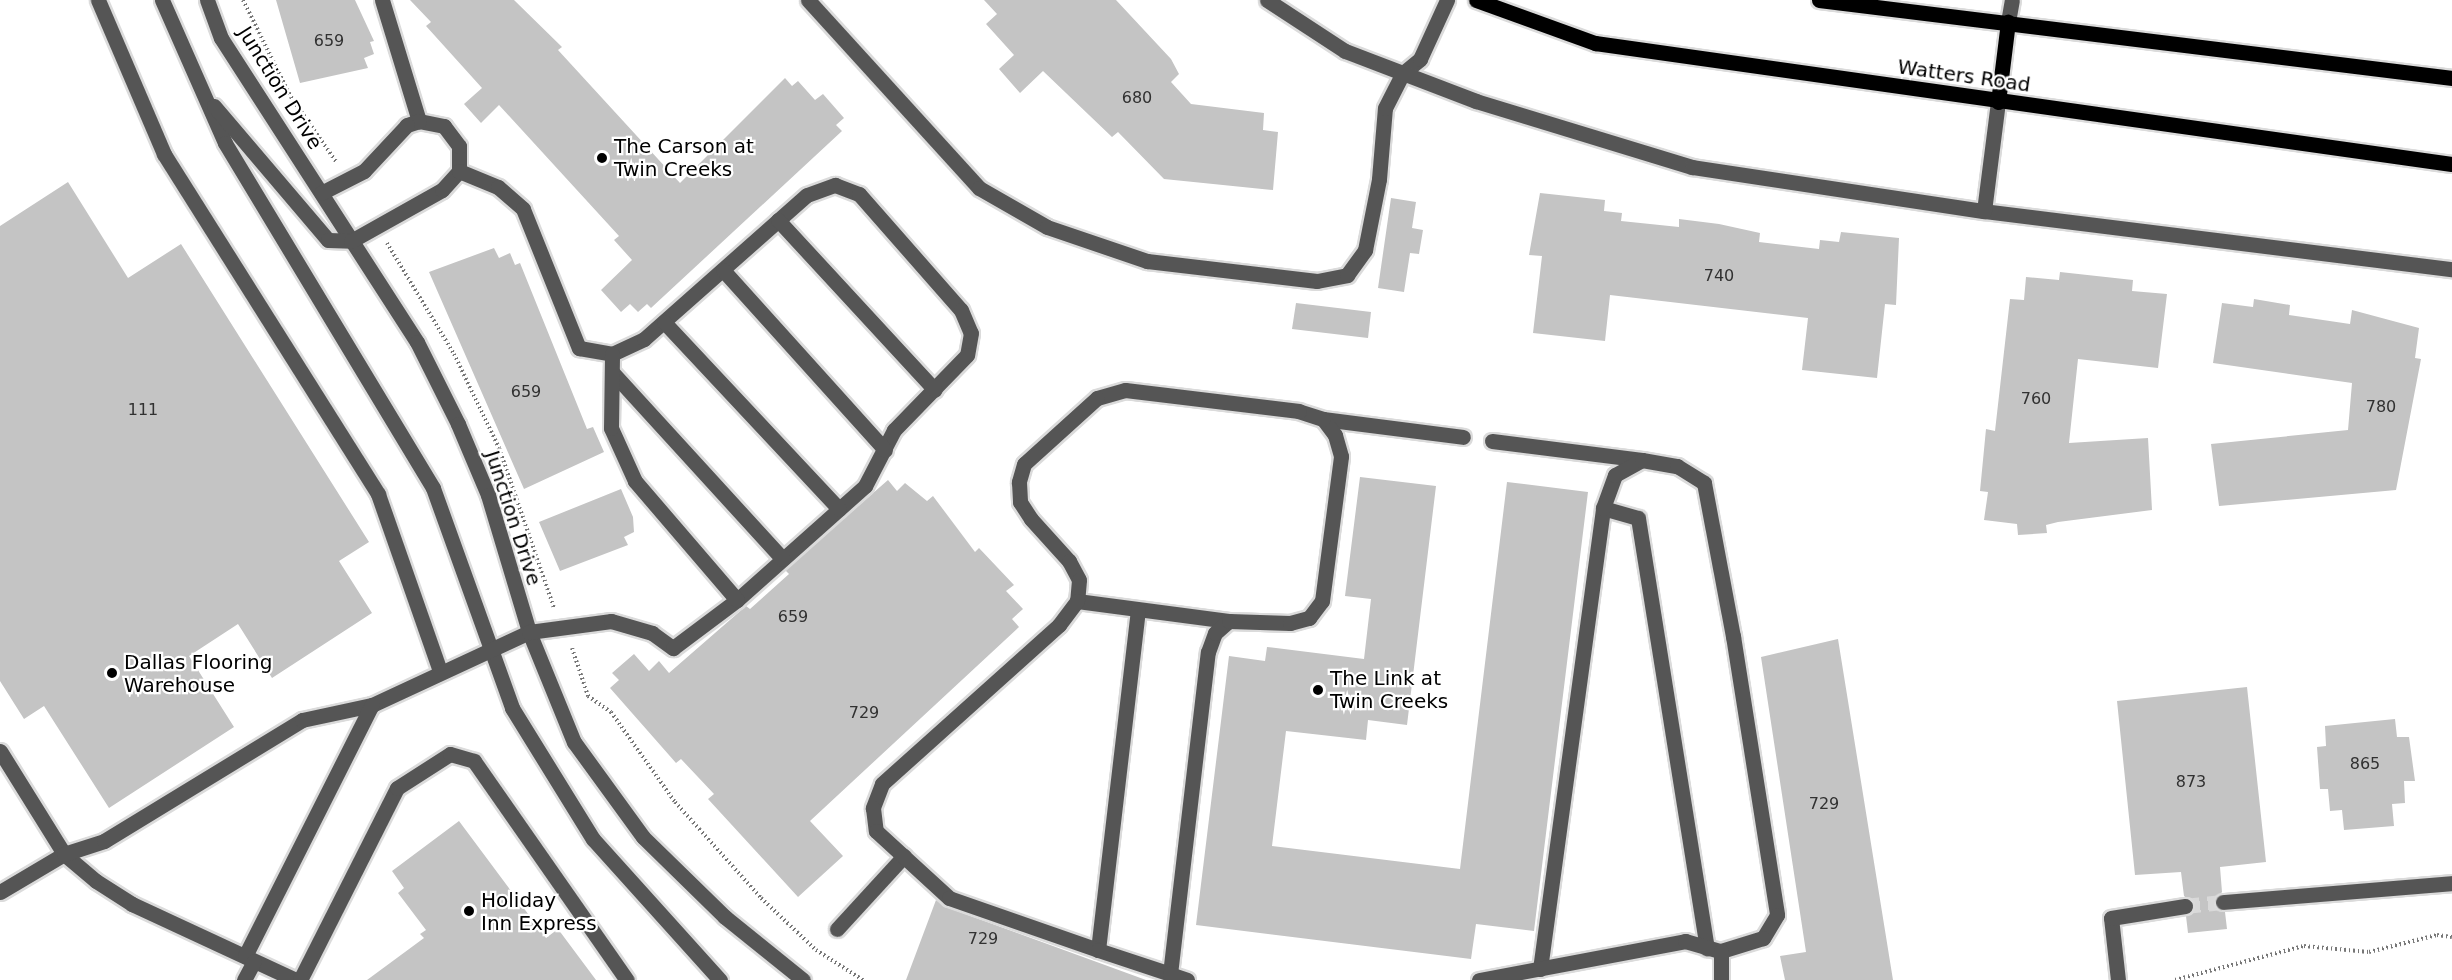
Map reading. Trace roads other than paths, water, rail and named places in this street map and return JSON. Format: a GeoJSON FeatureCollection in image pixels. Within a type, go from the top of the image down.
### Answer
{"type":"FeatureCollection","features":[{"type":"Feature","properties":{"kind":"main road","name":"Watters Road"},"geometry":{"type":"LineString","coordinates":[[1476,0],[1595,43],[1998,102],[2452,164]]}},
{"type":"Feature","properties":{"kind":"main road"},"geometry":{"type":"LineString","coordinates":[[1819,0],[2452,78]]}},
{"type":"Feature","properties":{"kind":"main road"},"geometry":{"type":"LineString","coordinates":[[1998,102],[2008,22]]}},
{"type":"Feature","properties":{"kind":"street"},"geometry":{"type":"LineString","coordinates":[[98,0],[164,154],[378,494],[440,671]]}},
{"type":"Feature","properties":{"kind":"street"},"geometry":{"type":"LineString","coordinates":[[162,0],[225,143],[433,488],[488,648],[512,708],[593,838],[720,980]]}},
{"type":"Feature","properties":{"kind":"street","name":"Junction Drive"},"geometry":{"type":"LineString","coordinates":[[207,0],[221,38],[417,342],[458,424],[488,495],[529,632],[574,742],[643,837],[725,917],[803,980]]}},
{"type":"Feature","properties":{"kind":"street"},"geometry":{"type":"LineString","coordinates":[[382,0],[419,121]]}},
{"type":"Feature","properties":{"kind":"street"},"geometry":{"type":"LineString","coordinates":[[808,0],[980,188],[1047,227],[1147,261],[1317,281],[1347,275],[1365,250],[1379,179],[1385,108],[1403,73],[1420,59],[1447,0]]}},
{"type":"Feature","properties":{"kind":"street"},"geometry":{"type":"LineString","coordinates":[[1267,0],[1345,51],[1476,101],[1692,167],[1984,211],[2452,269]]}},
{"type":"Feature","properties":{"kind":"street"},"geometry":{"type":"LineString","coordinates":[[2008,22],[2012,0]]}},
{"type":"Feature","properties":{"kind":"street"},"geometry":{"type":"LineString","coordinates":[[198,85],[321,235],[351,240],[455,176],[461,158],[453,134],[444,126],[419,121],[407,125],[364,171],[321,193]]}},
{"type":"Feature","properties":{"kind":"street"},"geometry":{"type":"LineString","coordinates":[[1984,211],[1998,102]]}},
{"type":"Feature","properties":{"kind":"street"},"geometry":{"type":"LineString","coordinates":[[0,892],[64,854],[104,841],[302,720],[372,705],[488,648],[529,632],[611,621],[651,633],[673,648],[737,600],[865,486],[894,430],[967,355],[971,333],[961,310],[858,195],[835,185],[807,195],[664,322],[612,354],[579,348],[523,209],[498,187],[455,176]]}},
{"type":"Feature","properties":{"kind":"street"},"geometry":{"type":"LineString","coordinates":[[778,220],[935,390]]}},
{"type":"Feature","properties":{"kind":"street"},"geometry":{"type":"LineString","coordinates":[[723,270],[885,450]]}},
{"type":"Feature","properties":{"kind":"street"},"geometry":{"type":"LineString","coordinates":[[664,322],[839,509]]}},
{"type":"Feature","properties":{"kind":"street"},"geometry":{"type":"LineString","coordinates":[[612,354],[611,428],[635,481],[737,600]]}},
{"type":"Feature","properties":{"kind":"street"},"geometry":{"type":"LineString","coordinates":[[612,372],[783,559]]}},
{"type":"Feature","properties":{"kind":"street"},"geometry":{"type":"LineString","coordinates":[[1188,980],[949,898],[876,831],[873,808],[882,784],[1059,625],[1077,601],[1079,580],[1069,561],[1031,519],[1020,502],[1019,482],[1024,464],[1097,398],[1125,390],[1299,411],[1323,418],[1463,437]]}},
{"type":"Feature","properties":{"kind":"street"},"geometry":{"type":"LineString","coordinates":[[1077,601],[1229,621],[1290,623],[1309,618],[1322,601],[1341,456],[1335,435],[1323,418]]}},
{"type":"Feature","properties":{"kind":"street"},"geometry":{"type":"LineString","coordinates":[[1479,980],[1685,941],[1714,950],[1762,938],[1777,915],[1734,636],[1704,483],[1677,466],[1492,441]]}},
{"type":"Feature","properties":{"kind":"street"},"geometry":{"type":"LineString","coordinates":[[1540,969],[1603,508],[1615,475],[1642,460]]}},
{"type":"Feature","properties":{"kind":"street"},"geometry":{"type":"LineString","coordinates":[[1603,508],[1638,518],[1721,980]]}},
{"type":"Feature","properties":{"kind":"street"},"geometry":{"type":"LineString","coordinates":[[1098,950],[1138,609]]}},
{"type":"Feature","properties":{"kind":"street"},"geometry":{"type":"LineString","coordinates":[[1170,974],[1208,652],[1215,633],[1229,621]]}},
{"type":"Feature","properties":{"kind":"street"},"geometry":{"type":"LineString","coordinates":[[244,980],[250,959],[372,705]]}},
{"type":"Feature","properties":{"kind":"street"},"geometry":{"type":"LineString","coordinates":[[0,751],[64,854],[132,904],[298,980],[397,788],[450,754],[474,761],[627,980]]}},
{"type":"Feature","properties":{"kind":"street"},"geometry":{"type":"LineString","coordinates":[[837,929],[904,856]]}},
{"type":"Feature","properties":{"kind":"street"},"geometry":{"type":"LineString","coordinates":[[2223,902],[2452,883]]}},
{"type":"Feature","properties":{"kind":"street"},"geometry":{"type":"LineString","coordinates":[[2118,980],[2111,918],[2185,906]]}},
{"type":"Feature","properties":{"kind":"tunnel"},"geometry":{"type":"LineString","coordinates":[[2185,906],[2223,902]]}},
{"type":"Feature","properties":{"kind":"place","name":"The Carson at Twin Creeks"},"geometry":{"type":"Point","coordinates":[602,158]}},
{"type":"Feature","properties":{"kind":"place","name":"Dallas Flooring Warehouse"},"geometry":{"type":"Point","coordinates":[112,673]}},
{"type":"Feature","properties":{"kind":"place","name":"The Link at Twin Creeks"},"geometry":{"type":"Point","coordinates":[1318,690]}},
{"type":"Feature","properties":{"kind":"place","name":"Holiday Inn Express"},"geometry":{"type":"Point","coordinates":[469,911]}}]}
